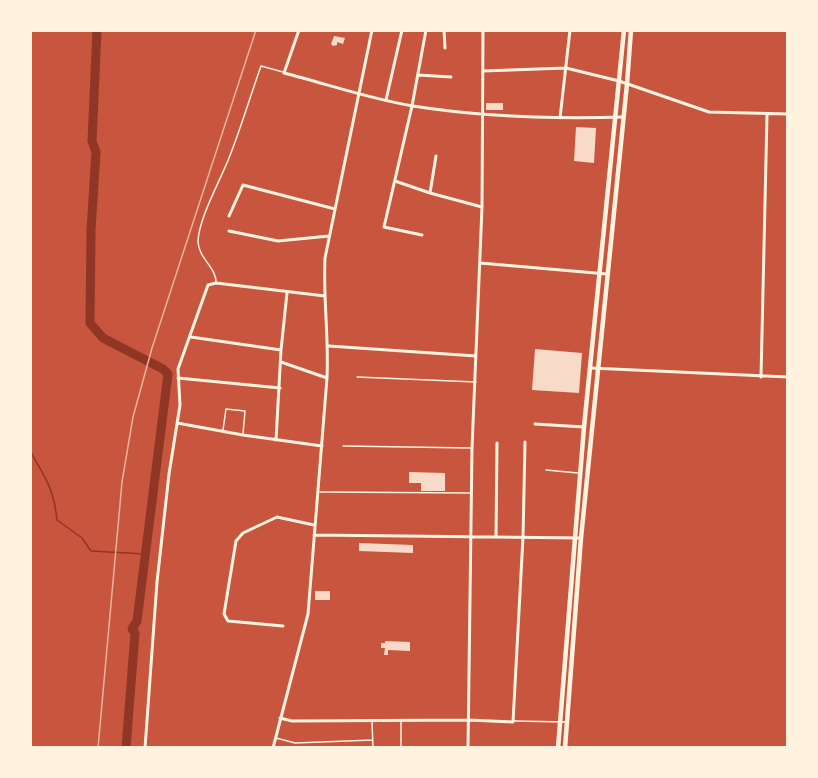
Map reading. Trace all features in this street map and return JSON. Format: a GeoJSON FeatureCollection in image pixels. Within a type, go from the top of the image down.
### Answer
{"type":"FeatureCollection","features":[{"type":"Feature","properties":{"kind":"main road"},"geometry":{"type":"LineString","coordinates":[[558,748],[584,427],[624,30]]}},
{"type":"Feature","properties":{"kind":"main road"},"geometry":{"type":"LineString","coordinates":[[565,748],[581,538],[631,30]]}},
{"type":"Feature","properties":{"kind":"street"},"geometry":{"type":"LineString","coordinates":[[273,748],[308,614],[327,378],[328,346],[324,281],[328,236],[372,30]]}},
{"type":"Feature","properties":{"kind":"street"},"geometry":{"type":"LineString","coordinates":[[386,100],[402,30]]}},
{"type":"Feature","properties":{"kind":"street"},"geometry":{"type":"LineString","coordinates":[[422,235],[384,226],[426,30]]}},
{"type":"Feature","properties":{"kind":"street"},"geometry":{"type":"LineString","coordinates":[[444,30],[445,48]]}},
{"type":"Feature","properties":{"kind":"street"},"geometry":{"type":"LineString","coordinates":[[468,748],[472,448],[482,207],[483,30]]}},
{"type":"Feature","properties":{"kind":"street"},"geometry":{"type":"LineString","coordinates":[[560,118],[570,30]]}},
{"type":"Feature","properties":{"kind":"street"},"geometry":{"type":"LineString","coordinates":[[298,32],[284,73],[386,100],[411,106],[483,115],[560,118],[623,117]]}},
{"type":"Feature","properties":{"kind":"street"},"geometry":{"type":"LineString","coordinates":[[483,71],[566,68],[619,81],[709,112],[788,114]]}},
{"type":"Feature","properties":{"kind":"street"},"geometry":{"type":"LineString","coordinates":[[418,75],[452,77]]}},
{"type":"Feature","properties":{"kind":"street"},"geometry":{"type":"LineString","coordinates":[[761,377],[767,114]]}},
{"type":"Feature","properties":{"kind":"street"},"geometry":{"type":"LineString","coordinates":[[430,193],[436,156]]}},
{"type":"Feature","properties":{"kind":"street"},"geometry":{"type":"LineString","coordinates":[[395,181],[482,207]]}},
{"type":"Feature","properties":{"kind":"street"},"geometry":{"type":"LineString","coordinates":[[229,216],[243,185],[335,209]]}},
{"type":"Feature","properties":{"kind":"street"},"geometry":{"type":"LineString","coordinates":[[229,231],[278,242],[328,236]]}},
{"type":"Feature","properties":{"kind":"street"},"geometry":{"type":"LineString","coordinates":[[480,263],[608,274]]}},
{"type":"Feature","properties":{"kind":"street"},"geometry":{"type":"LineString","coordinates":[[145,748],[157,582],[169,474],[180,405],[178,369],[208,285],[216,283],[325,297]]}},
{"type":"Feature","properties":{"kind":"street"},"geometry":{"type":"LineString","coordinates":[[276,440],[287,292]]}},
{"type":"Feature","properties":{"kind":"street"},"geometry":{"type":"LineString","coordinates":[[191,337],[281,350]]}},
{"type":"Feature","properties":{"kind":"street"},"geometry":{"type":"LineString","coordinates":[[328,346],[476,356]]}},
{"type":"Feature","properties":{"kind":"street"},"geometry":{"type":"LineString","coordinates":[[281,362],[327,378]]}},
{"type":"Feature","properties":{"kind":"street"},"geometry":{"type":"LineString","coordinates":[[591,368],[788,377]]}},
{"type":"Feature","properties":{"kind":"street"},"geometry":{"type":"LineString","coordinates":[[178,378],[280,388]]}},
{"type":"Feature","properties":{"kind":"street"},"geometry":{"type":"LineString","coordinates":[[177,423],[322,446]]}},
{"type":"Feature","properties":{"kind":"street"},"geometry":{"type":"LineString","coordinates":[[535,424],[584,427]]}},
{"type":"Feature","properties":{"kind":"street"},"geometry":{"type":"LineString","coordinates":[[496,537],[497,442]]}},
{"type":"Feature","properties":{"kind":"street"},"geometry":{"type":"LineString","coordinates":[[280,718],[292,721],[469,720],[513,722],[523,537],[525,442]]}},
{"type":"Feature","properties":{"kind":"street"},"geometry":{"type":"LineString","coordinates":[[283,626],[225,619],[236,541],[243,533],[277,518],[314,525]]}},
{"type":"Feature","properties":{"kind":"street"},"geometry":{"type":"LineString","coordinates":[[314,535],[581,538]]}},
{"type":"Feature","properties":{"kind":"lane"},"geometry":{"type":"LineString","coordinates":[[216,283],[216,277],[202,257],[198,240],[207,208],[229,157],[261,66],[284,73]]}},
{"type":"Feature","properties":{"kind":"lane"},"geometry":{"type":"LineString","coordinates":[[357,378],[476,382]]}},
{"type":"Feature","properties":{"kind":"lane"},"geometry":{"type":"LineString","coordinates":[[223,432],[226,409],[234,409],[245,411],[243,435]]}},
{"type":"Feature","properties":{"kind":"lane"},"geometry":{"type":"LineString","coordinates":[[343,446],[472,448]]}},
{"type":"Feature","properties":{"kind":"lane"},"geometry":{"type":"LineString","coordinates":[[546,470],[580,473]]}},
{"type":"Feature","properties":{"kind":"lane"},"geometry":{"type":"LineString","coordinates":[[319,492],[335,494],[472,493]]}},
{"type":"Feature","properties":{"kind":"lane"},"geometry":{"type":"LineString","coordinates":[[372,721],[374,748]]}},
{"type":"Feature","properties":{"kind":"lane"},"geometry":{"type":"LineString","coordinates":[[401,721],[401,748]]}},
{"type":"Feature","properties":{"kind":"lane"},"geometry":{"type":"LineString","coordinates":[[513,722],[567,722]]}},
{"type":"Feature","properties":{"kind":"lane"},"geometry":{"type":"LineString","coordinates":[[275,738],[295,743],[373,740]]}},
{"type":"Feature","properties":{"kind":"building"},"geometry":{"type":"Polygon","coordinates":[[[334,36],[345,38],[343,44],[337,42],[337,45],[333,46],[331,44],[334,36]]]}},
{"type":"Feature","properties":{"kind":"building"},"geometry":{"type":"Polygon","coordinates":[[[486,103],[503,103],[503,110],[486,110],[486,103]]]}},
{"type":"Feature","properties":{"kind":"building"},"geometry":{"type":"Polygon","coordinates":[[[576,127],[596,128],[594,163],[574,161],[576,127]]]}},
{"type":"Feature","properties":{"kind":"building"},"geometry":{"type":"Polygon","coordinates":[[[535,349],[582,353],[579,393],[532,390],[535,349]]]}},
{"type":"Feature","properties":{"kind":"building"},"geometry":{"type":"Polygon","coordinates":[[[409,472],[445,473],[445,491],[421,491],[421,483],[409,483],[409,472]]]}},
{"type":"Feature","properties":{"kind":"building"},"geometry":{"type":"Polygon","coordinates":[[[359,543],[413,545],[413,553],[359,551],[359,543]]]}},
{"type":"Feature","properties":{"kind":"building"},"geometry":{"type":"Polygon","coordinates":[[[315,591],[330,591],[330,600],[315,600],[315,591]]]}},
{"type":"Feature","properties":{"kind":"building"},"geometry":{"type":"Polygon","coordinates":[[[385,641],[410,642],[410,651],[388,650],[388,655],[384,655],[385,648],[381,648],[381,643],[385,641]]]}},
{"type":"Feature","properties":{"kind":"waterway"},"geometry":{"type":"LineString","coordinates":[[97,30],[92,141],[96,152],[91,231],[90,323],[103,338],[163,369],[168,374],[137,621],[132,629],[135,633],[126,748]]}},
{"type":"Feature","properties":{"kind":"waterway"},"geometry":{"type":"LineString","coordinates":[[30,451],[51,491],[57,520],[82,538],[91,551],[145,554]]}},
{"type":"Feature","properties":{"kind":"railway"},"geometry":{"type":"LineString","coordinates":[[98,748],[122,482],[133,417],[152,348],[256,30]]}}]}
